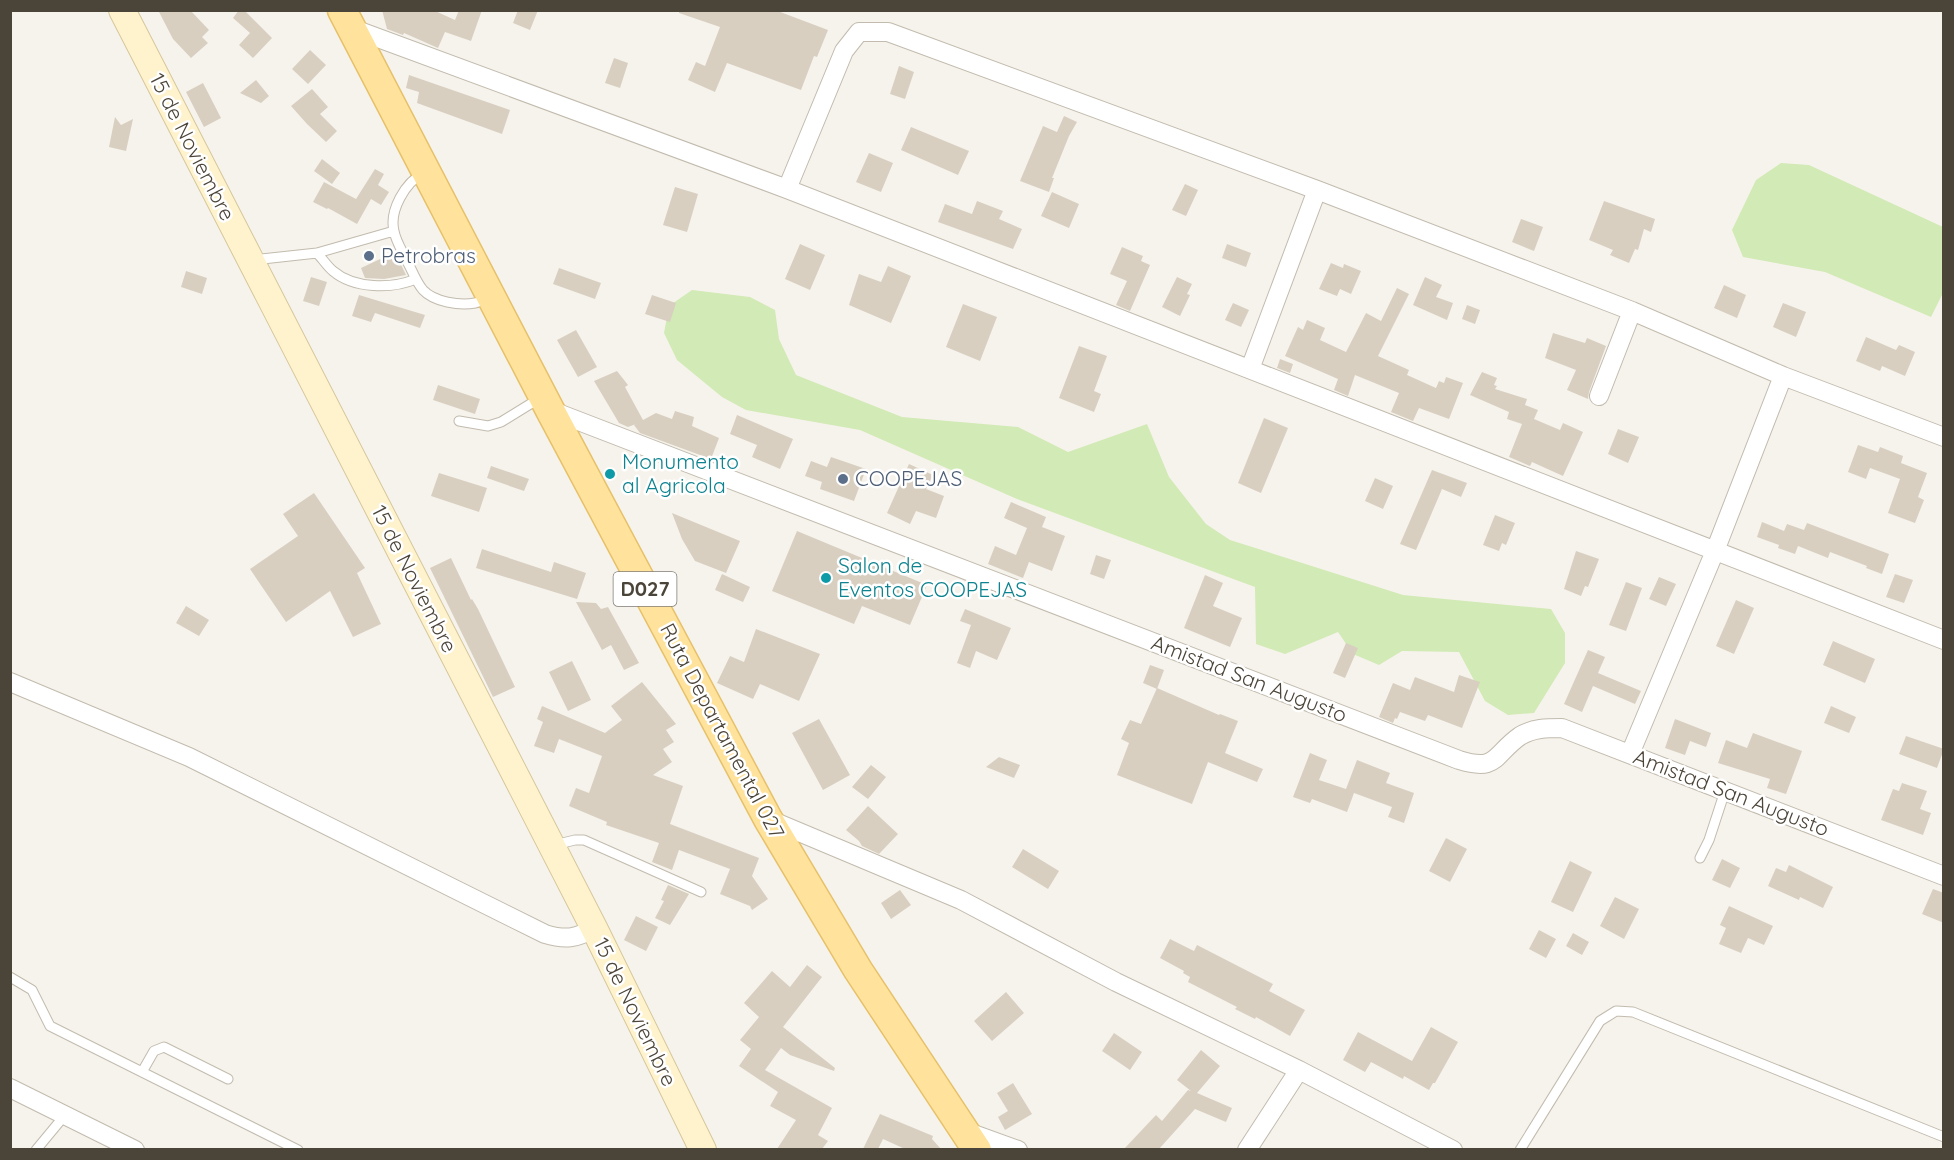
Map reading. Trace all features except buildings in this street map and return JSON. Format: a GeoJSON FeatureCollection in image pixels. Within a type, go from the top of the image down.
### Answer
{"type":"FeatureCollection","features":[{"type":"Feature","properties":{"kind":"main road","name":"Ruta Departamental 027"},"geometry":{"type":"LineString","coordinates":[[347,19],[546,403],[768,819],[858,970],[970,1140]]}},
{"type":"Feature","properties":{"kind":"street","name":"15 de Noviembre"},"geometry":{"type":"LineString","coordinates":[[122,10],[594,928],[703,1149]]}},
{"type":"Feature","properties":{"kind":"street"},"geometry":{"type":"LineString","coordinates":[[347,19],[1944,640]]}},
{"type":"Feature","properties":{"kind":"street"},"geometry":{"type":"LineString","coordinates":[[787,189],[844,51],[859,32],[888,32],[1317,190],[1632,311],[1783,376],[1944,437]]}},
{"type":"Feature","properties":{"kind":"street"},"geometry":{"type":"LineString","coordinates":[[1250,369],[1317,190]]}},
{"type":"Feature","properties":{"kind":"street"},"geometry":{"type":"LineString","coordinates":[[1599,396],[1632,311]]}},
{"type":"Feature","properties":{"kind":"street"},"geometry":{"type":"LineString","coordinates":[[1630,754],[1715,551],[1783,376]]}},
{"type":"Feature","properties":{"kind":"street","name":"Amistad San Augusto"},"geometry":{"type":"LineString","coordinates":[[546,403],[1459,760],[1477,766],[1492,762],[1521,735],[1541,728],[1562,728],[1944,876]]}},
{"type":"Feature","properties":{"kind":"street"},"geometry":{"type":"LineString","coordinates":[[10,682],[189,757],[545,934],[558,938],[580,937],[594,928]]}},
{"type":"Feature","properties":{"kind":"street"},"geometry":{"type":"LineString","coordinates":[[768,819],[961,900],[1116,981],[1299,1070],[1453,1149]]}},
{"type":"Feature","properties":{"kind":"street"},"geometry":{"type":"LineString","coordinates":[[1246,1149],[1299,1070]]}},
{"type":"Feature","properties":{"kind":"street"},"geometry":{"type":"LineString","coordinates":[[10,1088],[135,1149]]}},
{"type":"Feature","properties":{"kind":"street"},"geometry":{"type":"LineString","coordinates":[[970,1140],[1018,1149]]}},
{"type":"Feature","properties":{"kind":"lane"},"geometry":{"type":"LineString","coordinates":[[426,171],[416,177],[404,191],[395,212],[394,231],[416,279],[427,293],[443,300],[476,303],[490,296]]}},
{"type":"Feature","properties":{"kind":"lane"},"geometry":{"type":"LineString","coordinates":[[250,260],[317,252],[394,231]]}},
{"type":"Feature","properties":{"kind":"lane"},"geometry":{"type":"LineString","coordinates":[[317,252],[333,271],[367,285],[381,287],[402,285],[416,279]]}},
{"type":"Feature","properties":{"kind":"lane"},"geometry":{"type":"LineString","coordinates":[[459,421],[488,426],[546,403]]}},
{"type":"Feature","properties":{"kind":"lane"},"geometry":{"type":"LineString","coordinates":[[1700,858],[1709,840],[1725,791]]}},
{"type":"Feature","properties":{"kind":"lane"},"geometry":{"type":"LineString","coordinates":[[552,846],[584,840],[701,892]]}},
{"type":"Feature","properties":{"kind":"lane"},"geometry":{"type":"LineString","coordinates":[[10,977],[32,990],[50,1026],[298,1149]]}},
{"type":"Feature","properties":{"kind":"lane"},"geometry":{"type":"LineString","coordinates":[[1520,1149],[1600,1021],[1616,1011],[1633,1012],[1944,1137]]}},
{"type":"Feature","properties":{"kind":"lane"},"geometry":{"type":"LineString","coordinates":[[142,1072],[154,1051],[164,1047],[228,1079]]}},
{"type":"Feature","properties":{"kind":"lane"},"geometry":{"type":"LineString","coordinates":[[36,1149],[65,1115]]}},
{"type":"Feature","properties":{"kind":"green space"},"geometry":{"type":"Polygon","coordinates":[[[1781,163],[1809,165],[1943,227],[1943,293],[1931,317],[1825,272],[1743,257],[1732,230],[1756,180],[1781,163]]]}},
{"type":"Feature","properties":{"kind":"green space"},"geometry":{"type":"Polygon","coordinates":[[[692,290],[750,297],[775,310],[779,339],[796,375],[902,417],[1018,427],[1068,452],[1147,424],[1169,477],[1206,524],[1230,540],[1403,595],[1551,609],[1565,633],[1565,663],[1534,713],[1508,715],[1485,701],[1459,652],[1402,651],[1379,665],[1353,654],[1338,632],[1285,654],[1256,644],[1255,587],[1017,499],[860,430],[746,410],[722,397],[677,360],[664,333],[669,306],[692,290]]]}},
{"type":"Feature","properties":{"kind":"place","name":"Petrobras"},"geometry":{"type":"Point","coordinates":[369,256]}},
{"type":"Feature","properties":{"kind":"place","name":"Monumento al Agricola"},"geometry":{"type":"Point","coordinates":[610,474]}},
{"type":"Feature","properties":{"kind":"place","name":"COOPEJAS"},"geometry":{"type":"Point","coordinates":[843,479]}},
{"type":"Feature","properties":{"kind":"place","name":"Salon de Eventos COOPEJAS"},"geometry":{"type":"Point","coordinates":[826,578]}}]}
